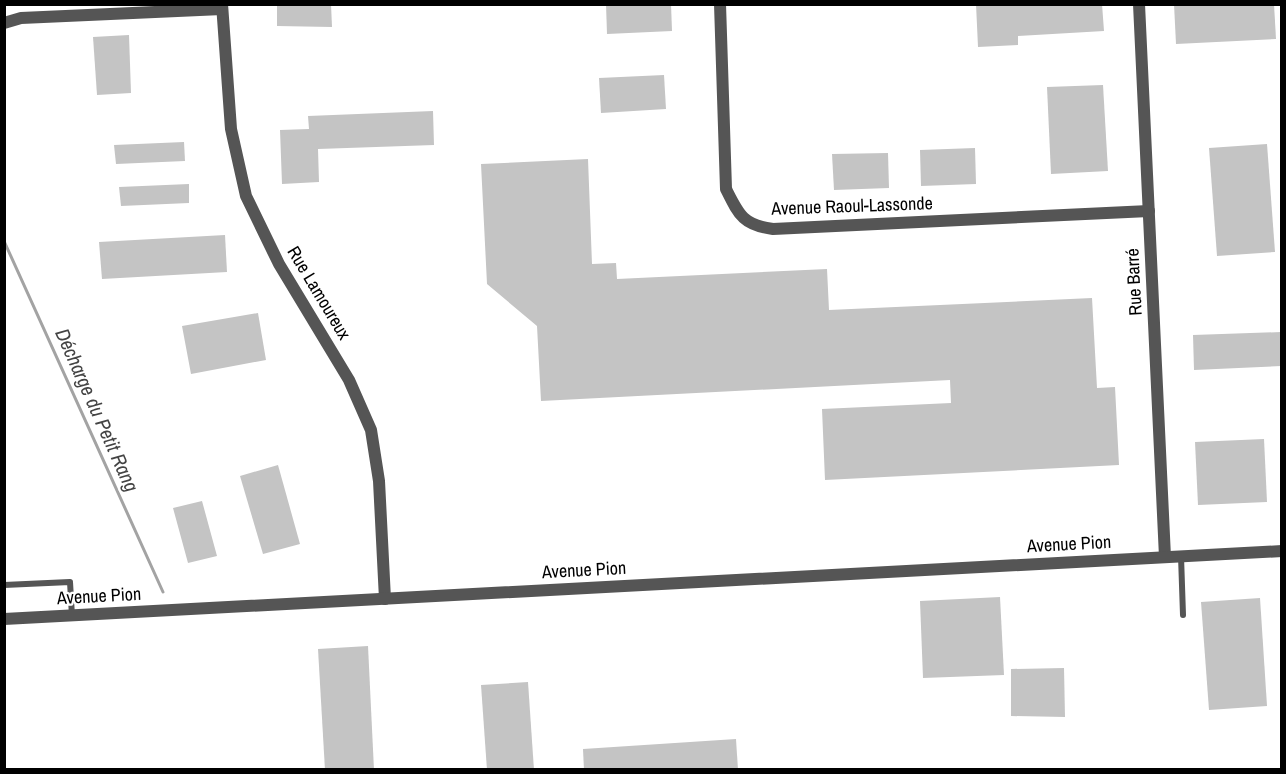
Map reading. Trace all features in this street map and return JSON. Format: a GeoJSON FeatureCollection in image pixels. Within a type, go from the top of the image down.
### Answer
{"type":"FeatureCollection","features":[{"type":"Feature","properties":{"kind":"street","name":"Avenue Raoul-Lassonde"},"geometry":{"type":"LineString","coordinates":[[720,4],[726,189],[739,216],[755,226],[773,229],[1149,211]]}},
{"type":"Feature","properties":{"kind":"street","name":"Rue Barré"},"geometry":{"type":"LineString","coordinates":[[1139,4],[1165,557]]}},
{"type":"Feature","properties":{"kind":"street"},"geometry":{"type":"LineString","coordinates":[[4,22],[21,18],[222,7]]}},
{"type":"Feature","properties":{"kind":"street","name":"Rue Lamoureux"},"geometry":{"type":"LineString","coordinates":[[222,7],[231,129],[246,196],[279,264],[349,380],[371,430],[379,481],[385,599]]}},
{"type":"Feature","properties":{"kind":"street","name":"Avenue Pion"},"geometry":{"type":"LineString","coordinates":[[4,619],[1281,551]]}},
{"type":"Feature","properties":{"kind":"lane"},"geometry":{"type":"LineString","coordinates":[[1181,556],[1183,615]]}},
{"type":"Feature","properties":{"kind":"lane"},"geometry":{"type":"LineString","coordinates":[[4,585],[70,582],[72,616]]}},
{"type":"Feature","properties":{"kind":"building"},"geometry":{"type":"Polygon","coordinates":[[[277,4],[331,4],[332,27],[277,26],[277,4]]]}},
{"type":"Feature","properties":{"kind":"building"},"geometry":{"type":"Polygon","coordinates":[[[606,4],[671,4],[672,31],[607,34],[606,4]]]}},
{"type":"Feature","properties":{"kind":"building"},"geometry":{"type":"Polygon","coordinates":[[[976,4],[1102,4],[1104,31],[1018,36],[1018,45],[978,47],[976,4]]]}},
{"type":"Feature","properties":{"kind":"building"},"geometry":{"type":"Polygon","coordinates":[[[1174,4],[1274,4],[1276,39],[1176,44],[1174,4]]]}},
{"type":"Feature","properties":{"kind":"building"},"geometry":{"type":"Polygon","coordinates":[[[129,35],[131,93],[97,95],[93,37],[129,35]]]}},
{"type":"Feature","properties":{"kind":"building"},"geometry":{"type":"Polygon","coordinates":[[[664,75],[666,109],[601,113],[599,78],[664,75]]]}},
{"type":"Feature","properties":{"kind":"building"},"geometry":{"type":"Polygon","coordinates":[[[1103,85],[1108,171],[1051,174],[1047,87],[1103,85]]]}},
{"type":"Feature","properties":{"kind":"building"},"geometry":{"type":"Polygon","coordinates":[[[433,111],[434,145],[318,149],[319,182],[282,184],[280,130],[309,129],[308,116],[433,111]]]}},
{"type":"Feature","properties":{"kind":"building"},"geometry":{"type":"Polygon","coordinates":[[[184,142],[185,161],[116,164],[114,145],[184,142]]]}},
{"type":"Feature","properties":{"kind":"building"},"geometry":{"type":"Polygon","coordinates":[[[1267,144],[1275,252],[1217,256],[1209,148],[1267,144]]]}},
{"type":"Feature","properties":{"kind":"building"},"geometry":{"type":"Polygon","coordinates":[[[975,148],[976,184],[921,186],[920,150],[975,148]]]}},
{"type":"Feature","properties":{"kind":"building"},"geometry":{"type":"Polygon","coordinates":[[[888,153],[889,188],[834,190],[832,154],[888,153]]]}},
{"type":"Feature","properties":{"kind":"building"},"geometry":{"type":"Polygon","coordinates":[[[588,159],[592,264],[616,263],[617,279],[827,269],[829,310],[1092,298],[1097,388],[1115,387],[1119,465],[825,480],[822,409],[951,403],[950,380],[541,401],[537,326],[487,284],[481,164],[588,159]]]}},
{"type":"Feature","properties":{"kind":"building"},"geometry":{"type":"Polygon","coordinates":[[[189,184],[189,203],[121,206],[119,187],[189,184]]]}},
{"type":"Feature","properties":{"kind":"building"},"geometry":{"type":"Polygon","coordinates":[[[225,235],[227,272],[102,279],[99,242],[225,235]]]}},
{"type":"Feature","properties":{"kind":"building"},"geometry":{"type":"Polygon","coordinates":[[[258,313],[266,360],[191,374],[182,326],[258,313]]]}},
{"type":"Feature","properties":{"kind":"building"},"geometry":{"type":"Polygon","coordinates":[[[1281,332],[1281,366],[1194,370],[1193,335],[1281,332]]]}},
{"type":"Feature","properties":{"kind":"building"},"geometry":{"type":"Polygon","coordinates":[[[1264,439],[1267,502],[1198,505],[1195,442],[1264,439]]]}},
{"type":"Feature","properties":{"kind":"building"},"geometry":{"type":"Polygon","coordinates":[[[278,465],[300,544],[263,554],[240,476],[278,465]]]}},
{"type":"Feature","properties":{"kind":"building"},"geometry":{"type":"Polygon","coordinates":[[[202,501],[217,556],[188,563],[173,508],[202,501]]]}},
{"type":"Feature","properties":{"kind":"building"},"geometry":{"type":"Polygon","coordinates":[[[1000,597],[1004,675],[923,678],[920,601],[1000,597]]]}},
{"type":"Feature","properties":{"kind":"building"},"geometry":{"type":"Polygon","coordinates":[[[1260,598],[1267,706],[1209,710],[1201,602],[1260,598]]]}},
{"type":"Feature","properties":{"kind":"building"},"geometry":{"type":"Polygon","coordinates":[[[368,646],[374,770],[325,770],[318,649],[368,646]]]}},
{"type":"Feature","properties":{"kind":"building"},"geometry":{"type":"Polygon","coordinates":[[[1064,668],[1065,717],[1011,716],[1011,669],[1064,668]]]}},
{"type":"Feature","properties":{"kind":"building"},"geometry":{"type":"Polygon","coordinates":[[[528,682],[534,770],[487,770],[481,685],[528,682]]]}},
{"type":"Feature","properties":{"kind":"building"},"geometry":{"type":"Polygon","coordinates":[[[736,739],[738,770],[584,770],[583,749],[736,739]]]}},
{"type":"Feature","properties":{"kind":"waterway","name":"Décharge du Petit Rang"},"geometry":{"type":"LineString","coordinates":[[4,241],[163,592]]}}]}
